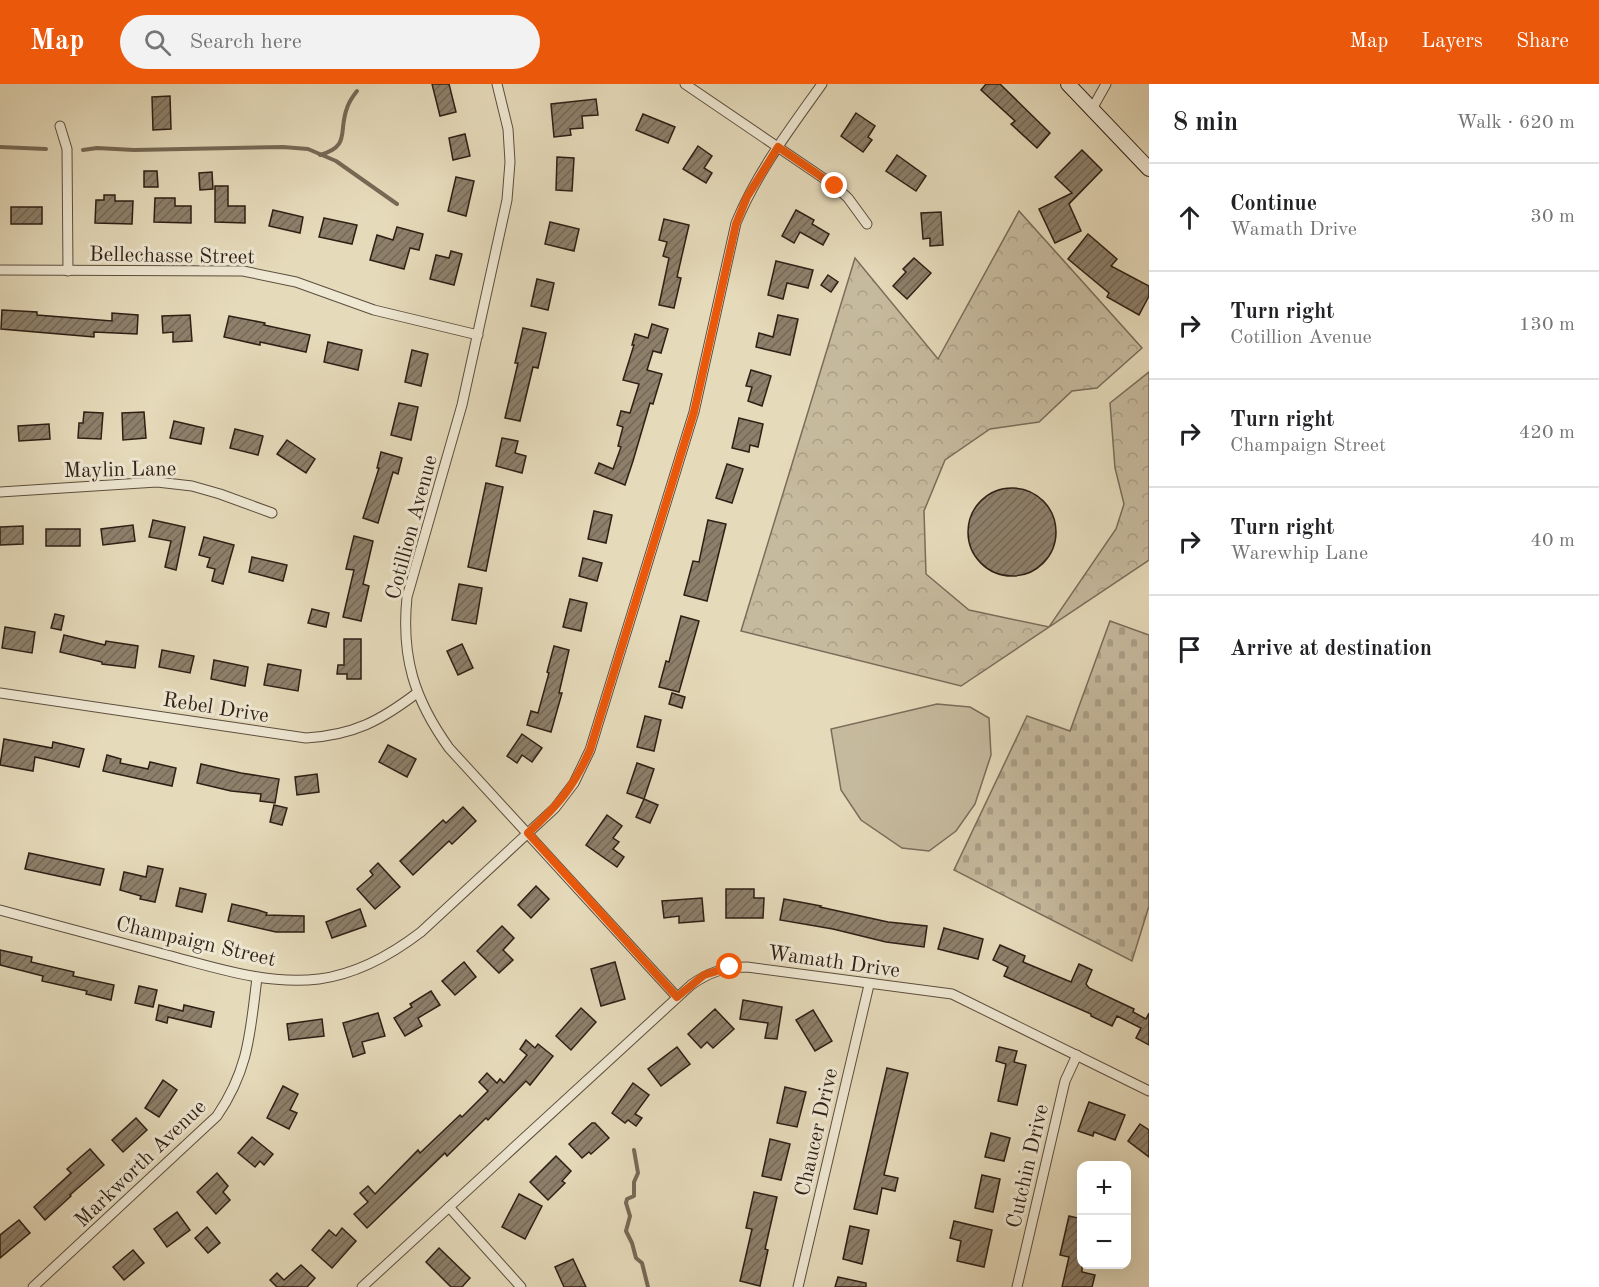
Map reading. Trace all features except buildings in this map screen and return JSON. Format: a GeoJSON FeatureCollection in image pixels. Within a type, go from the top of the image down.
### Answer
{"type":"FeatureCollection","features":[{"type":"Feature","properties":{"kind":"main road"},"geometry":{"type":"LineString","coordinates":[[1068,84],[1149,169]]}},
{"type":"Feature","properties":{"kind":"street"},"geometry":{"type":"LineString","coordinates":[[497,86],[508,84]]}},
{"type":"Feature","properties":{"kind":"street"},"geometry":{"type":"LineString","coordinates":[[685,84],[835,186],[848,198],[867,224]]}},
{"type":"Feature","properties":{"kind":"street","name":"Champaign Street"},"geometry":{"type":"LineString","coordinates":[[0,910],[257,978],[294,981],[319,979],[377,961],[400,948],[563,799],[580,772],[590,750],[694,412],[736,224],[747,197],[778,147],[822,84]]}},
{"type":"Feature","properties":{"kind":"street"},"geometry":{"type":"LineString","coordinates":[[1092,109],[1106,84]]}},
{"type":"Feature","properties":{"kind":"street","name":"Cotillion Avenue"},"geometry":{"type":"LineString","coordinates":[[497,86],[508,129],[510,175],[507,200],[450,450],[407,597],[406,647],[417,693],[434,727],[449,748],[677,997]]}},
{"type":"Feature","properties":{"kind":"street"},"geometry":{"type":"LineString","coordinates":[[60,126],[67,150],[68,271]]}},
{"type":"Feature","properties":{"kind":"street","name":"Bellechasse Street"},"geometry":{"type":"LineString","coordinates":[[0,270],[228,270],[266,275],[296,282],[395,316],[478,335]]}},
{"type":"Feature","properties":{"kind":"street","name":"Maylin Lane"},"geometry":{"type":"LineString","coordinates":[[0,492],[157,482],[202,489],[272,513]]}},
{"type":"Feature","properties":{"kind":"street","name":"Rebel Drive"},"geometry":{"type":"LineString","coordinates":[[0,693],[306,738],[329,736],[361,728],[381,718],[417,693]]}},
{"type":"Feature","properties":{"kind":"street","name":"Wamath Drive"},"geometry":{"type":"LineString","coordinates":[[362,1287],[677,997],[704,975],[730,967],[747,967],[869,985],[952,994],[1149,1091]]}},
{"type":"Feature","properties":{"kind":"street","name":"Markworth Avenue"},"geometry":{"type":"LineString","coordinates":[[33,1287],[217,1116],[234,1090],[242,1070],[248,1049],[257,978]]}},
{"type":"Feature","properties":{"kind":"street","name":"Chaucer Drive"},"geometry":{"type":"LineString","coordinates":[[798,1287],[869,985]]}},
{"type":"Feature","properties":{"kind":"street","name":"Cutchin Drive"},"geometry":{"type":"LineString","coordinates":[[1017,1287],[1065,1081],[1077,1055]]}},
{"type":"Feature","properties":{"kind":"street"},"geometry":{"type":"LineString","coordinates":[[448,1207],[521,1287]]}},
{"type":"Feature","properties":{"kind":"green space"},"geometry":{"type":"Polygon","coordinates":[[[1019,211],[1142,348],[1097,388],[1072,391],[1039,422],[990,429],[945,460],[924,511],[926,574],[969,610],[1049,627],[1116,529],[1124,504],[1115,468],[1110,403],[1149,372],[1149,560],[961,686],[741,631],[855,258],[938,359],[1019,211]]]}},
{"type":"Feature","properties":{"kind":"green space"},"geometry":{"type":"Polygon","coordinates":[[[1110,621],[1149,635],[1149,906],[1132,961],[954,870],[1027,716],[1070,731],[1110,621]]]}},
{"type":"Feature","properties":{"kind":"green space"},"geometry":{"type":"Polygon","coordinates":[[[937,704],[970,707],[989,718],[991,755],[975,804],[956,831],[929,851],[902,848],[861,820],[841,790],[831,729],[937,704]]]}},
{"type":"Feature","properties":{"kind":"waterway"},"geometry":{"type":"LineString","coordinates":[[320,155],[340,143],[347,108],[357,91]]}},
{"type":"Feature","properties":{"kind":"waterway"},"geometry":{"type":"LineString","coordinates":[[0,147],[46,149]]}},
{"type":"Feature","properties":{"kind":"waterway"},"geometry":{"type":"LineString","coordinates":[[83,150],[283,147],[308,149],[336,161],[397,204]]}},
{"type":"Feature","properties":{"kind":"waterway"},"geometry":{"type":"LineString","coordinates":[[634,1150],[638,1173],[634,1182],[634,1196],[627,1199],[626,1203],[630,1216],[626,1231],[636,1258],[642,1263],[648,1287]]}},
{"type":"Feature","properties":{"kind":"route"},"geometry":{"type":"LineString","coordinates":[[730,967],[704,975],[677,997],[528,833],[563,799],[574,783],[590,750],[694,412],[736,224],[747,197],[778,147],[835,186]]}}]}
